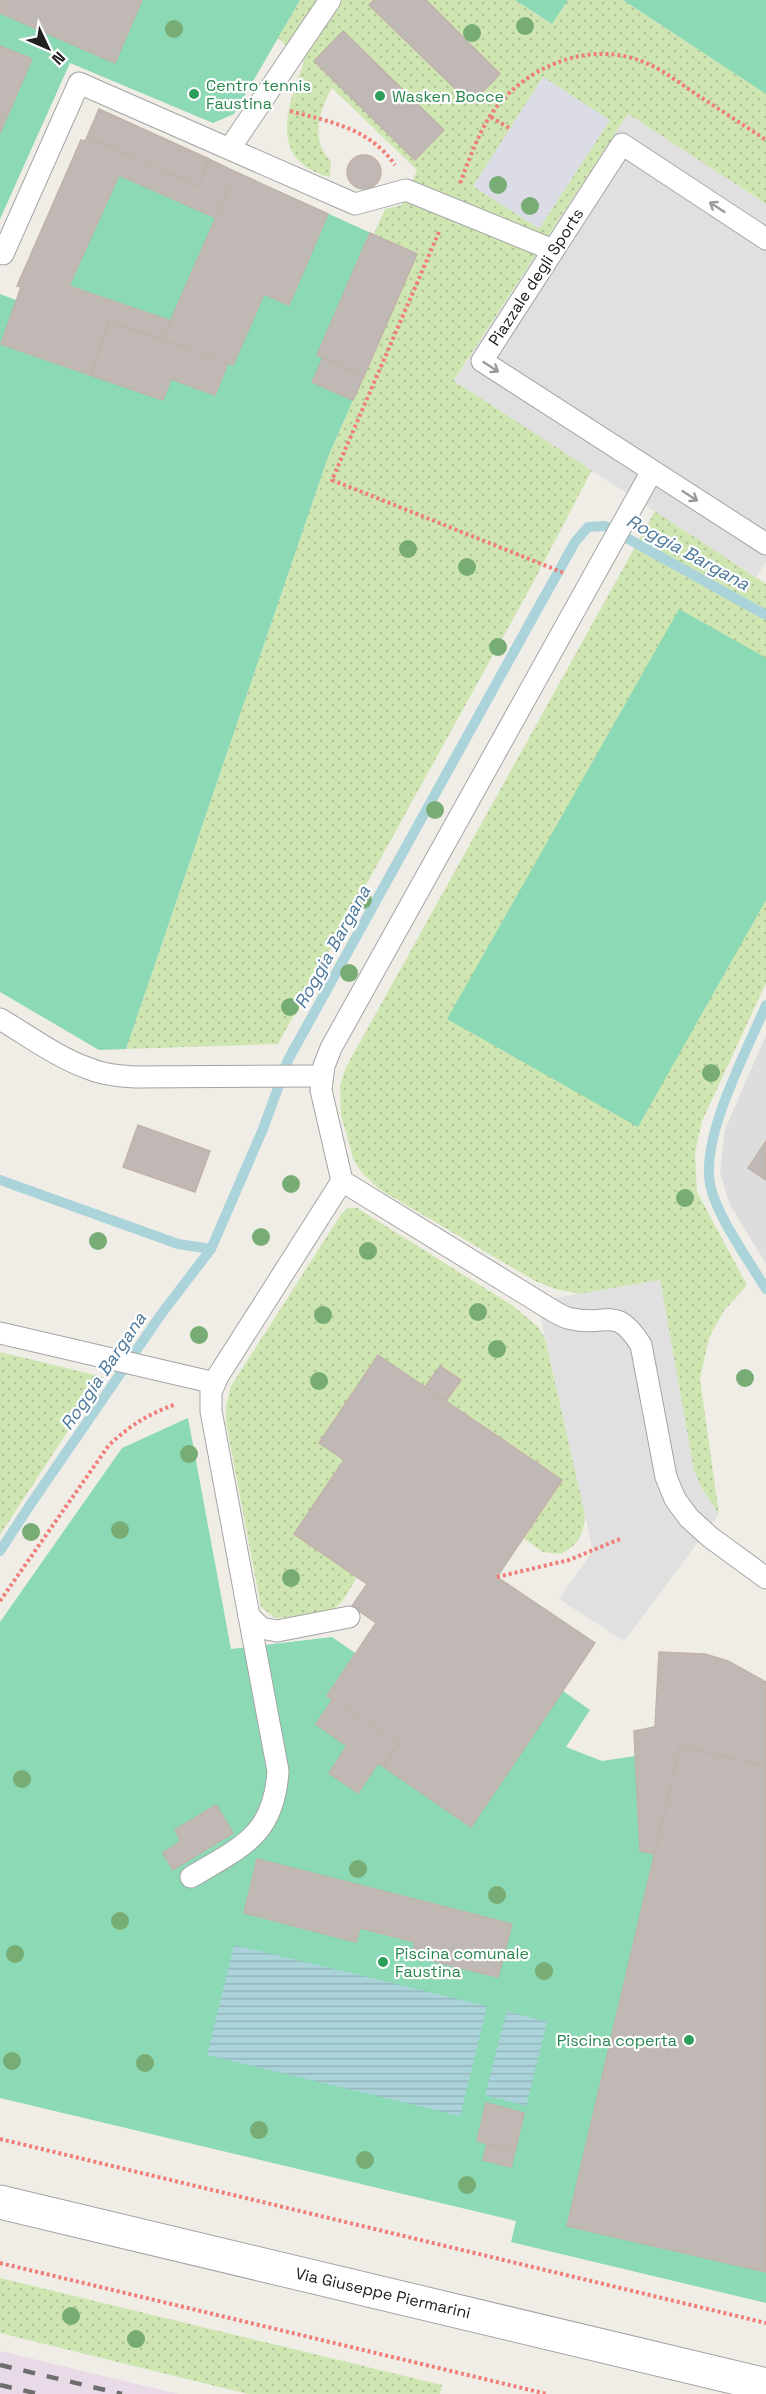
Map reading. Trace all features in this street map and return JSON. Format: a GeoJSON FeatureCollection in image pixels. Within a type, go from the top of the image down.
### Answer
{"type":"FeatureCollection","features":[{"type":"Feature","properties":{"kind":"street","name":"Via Giuseppe Piermarini"},"geometry":{"type":"LineString","coordinates":[[0,2202],[766,2385]]}},
{"type":"Feature","properties":{"kind":"lane"},"geometry":{"type":"LineString","coordinates":[[230,148],[330,0]]}},
{"type":"Feature","properties":{"kind":"lane"},"geometry":{"type":"LineString","coordinates":[[3,254],[79,84],[355,204],[406,190],[553,250]]}},
{"type":"Feature","properties":{"kind":"lane","name":"Piazzale degli Sports"},"geometry":{"type":"LineString","coordinates":[[766,239],[622,144],[482,361],[766,544]]}},
{"type":"Feature","properties":{"kind":"lane"},"geometry":{"type":"LineString","coordinates":[[191,1877],[254,1837],[269,1814],[277,1792],[278,1771],[211,1411],[213,1387],[342,1181],[321,1090],[322,1076],[337,1039],[652,471]]}},
{"type":"Feature","properties":{"kind":"lane"},"geometry":{"type":"LineString","coordinates":[[0,1019],[69,1060],[111,1075],[136,1077],[322,1076]]}},
{"type":"Feature","properties":{"kind":"lane"},"geometry":{"type":"LineString","coordinates":[[342,1181],[555,1312],[572,1319],[609,1318],[622,1322],[633,1332],[640,1345],[666,1477],[675,1499],[689,1518],[710,1538],[766,1578]]}},
{"type":"Feature","properties":{"kind":"lane"},"geometry":{"type":"LineString","coordinates":[[0,1333],[142,1366],[213,1387]]}},
{"type":"Feature","properties":{"kind":"lane"},"geometry":{"type":"LineString","coordinates":[[249,1616],[261,1628],[277,1631],[349,1617]]}},
{"type":"Feature","properties":{"kind":"path"},"geometry":{"type":"LineString","coordinates":[[572,576],[332,480],[480,135],[497,107],[518,85],[539,70],[566,60],[597,53],[621,55],[646,63],[766,140]]}},
{"type":"Feature","properties":{"kind":"path"},"geometry":{"type":"LineString","coordinates":[[261,103],[338,124],[373,140],[387,153],[397,167],[406,190]]}},
{"type":"Feature","properties":{"kind":"path"},"geometry":{"type":"LineString","coordinates":[[491,117],[509,128]]}},
{"type":"Feature","properties":{"kind":"path"},"geometry":{"type":"LineString","coordinates":[[0,1600],[109,1445],[130,1425],[213,1387]]}},
{"type":"Feature","properties":{"kind":"path"},"geometry":{"type":"LineString","coordinates":[[497,1577],[569,1560],[620,1539]]}},
{"type":"Feature","properties":{"kind":"path"},"geometry":{"type":"LineString","coordinates":[[0,2139],[766,2323]]}},
{"type":"Feature","properties":{"kind":"path"},"geometry":{"type":"LineString","coordinates":[[0,2263],[547,2394]]}},
{"type":"Feature","properties":{"kind":"shaded area"},"geometry":{"type":"Polygon","coordinates":[[[543,77],[610,120],[539,229],[473,186],[543,77]]]}},
{"type":"Feature","properties":{"kind":"shaded area"},"geometry":{"type":"Polygon","coordinates":[[[628,114],[766,204],[766,562],[756,577],[454,381],[628,114]]]}},
{"type":"Feature","properties":{"kind":"shaded area"},"geometry":{"type":"Polygon","coordinates":[[[766,1035],[766,1264],[729,1203],[720,1172],[725,1129],[766,1035]]]}},
{"type":"Feature","properties":{"kind":"shaded area"},"geometry":{"type":"Polygon","coordinates":[[[660,1280],[694,1471],[702,1489],[719,1514],[624,1641],[559,1599],[593,1551],[537,1301],[660,1280]]]}},
{"type":"Feature","properties":{"kind":"shaded area"},"geometry":{"type":"Polygon","coordinates":[[[0,2351],[178,2394],[0,2394],[0,2351]]]}},
{"type":"Feature","properties":{"kind":"green space","name":"Centro tennis Faustina"},"geometry":{"type":"Polygon","coordinates":[[[0,0],[300,0],[234,114],[213,123],[70,63],[0,219],[0,0]]]}},
{"type":"Feature","properties":{"kind":"green space"},"geometry":{"type":"Polygon","coordinates":[[[300,0],[515,0],[552,24],[568,0],[623,0],[766,94],[766,204],[628,114],[454,380],[592,470],[534,581],[278,1044],[126,1049],[328,457],[417,254],[374,234],[385,209],[402,205],[417,170],[332,88],[323,106],[319,126],[320,145],[331,161],[330,177],[310,169],[297,159],[290,145],[287,130],[288,114],[304,62],[278,38],[300,0]]]}},
{"type":"Feature","properties":{"kind":"green space"},"geometry":{"type":"Polygon","coordinates":[[[515,0],[568,0],[552,24],[515,0]]]}},
{"type":"Feature","properties":{"kind":"green space"},"geometry":{"type":"Polygon","coordinates":[[[623,0],[766,0],[766,94],[623,0]]]}},
{"type":"Feature","properties":{"kind":"green space"},"geometry":{"type":"Polygon","coordinates":[[[99,109],[417,254],[328,457],[126,1049],[99,1050],[0,992],[0,294],[16,300],[21,287],[17,286],[81,140],[85,141],[99,109]]]}},
{"type":"Feature","properties":{"kind":"green space"},"geometry":{"type":"Polygon","coordinates":[[[655,511],[766,584],[766,983],[702,1121],[695,1153],[697,1192],[747,1285],[723,1312],[709,1338],[700,1379],[719,1514],[702,1489],[694,1471],[660,1280],[580,1294],[555,1289],[535,1281],[379,1189],[363,1174],[354,1161],[341,1115],[340,1086],[345,1069],[655,511]]]}},
{"type":"Feature","properties":{"kind":"green space"},"geometry":{"type":"Polygon","coordinates":[[[679,609],[766,658],[766,900],[638,1127],[447,1019],[679,609]]]}},
{"type":"Feature","properties":{"kind":"green space"},"geometry":{"type":"Polygon","coordinates":[[[348,1208],[357,1208],[513,1306],[537,1326],[545,1338],[585,1512],[584,1525],[580,1537],[572,1547],[560,1554],[543,1552],[523,1538],[562,1480],[446,1401],[461,1380],[440,1366],[425,1387],[344,1460],[294,1534],[357,1577],[344,1598],[330,1610],[275,1618],[261,1607],[226,1423],[226,1406],[231,1386],[342,1213],[348,1208]]]}},
{"type":"Feature","properties":{"kind":"green space"},"geometry":{"type":"Polygon","coordinates":[[[0,1352],[103,1377],[0,1535],[0,1352]]]}},
{"type":"Feature","properties":{"kind":"green space","name":"Piscina comunale Faustina"},"geometry":{"type":"Polygon","coordinates":[[[188,1418],[231,1649],[332,1637],[355,1653],[327,1696],[399,1744],[384,1767],[471,1826],[563,1691],[590,1710],[566,1747],[602,1761],[635,1756],[634,1731],[655,1726],[659,1652],[705,1654],[728,1661],[766,1682],[766,2303],[511,2242],[516,2221],[0,2098],[0,1622],[122,1448],[188,1418]]]}},
{"type":"Feature","properties":{"kind":"green space"},"geometry":{"type":"Polygon","coordinates":[[[0,2278],[442,2385],[440,2394],[248,2394],[0,2333],[0,2278]]]}},
{"type":"Feature","properties":{"kind":"water"},"geometry":{"type":"Polygon","coordinates":[[[234,1945],[487,2006],[460,2116],[207,2055],[234,1945]]]}},
{"type":"Feature","properties":{"kind":"water"},"geometry":{"type":"Polygon","coordinates":[[[507,2011],[547,2022],[526,2106],[485,2095],[507,2011]]]}},
{"type":"Feature","properties":{"kind":"building"},"geometry":{"type":"Polygon","coordinates":[[[0,0],[142,0],[115,63],[0,13],[0,0]]]}},
{"type":"Feature","properties":{"kind":"building","name":"Wasken Bocce"},"geometry":{"type":"Polygon","coordinates":[[[374,0],[426,0],[500,74],[471,104],[369,5],[374,0]]]}},
{"type":"Feature","properties":{"kind":"building"},"geometry":{"type":"Polygon","coordinates":[[[343,31],[444,130],[415,160],[314,61],[343,31]]]}},
{"type":"Feature","properties":{"kind":"building"},"geometry":{"type":"Polygon","coordinates":[[[0,46],[32,59],[0,133],[0,46]]]}},
{"type":"Feature","properties":{"kind":"building"},"geometry":{"type":"Polygon","coordinates":[[[99,109],[209,159],[198,186],[87,137],[99,109]]]}},
{"type":"Feature","properties":{"kind":"building"},"geometry":{"type":"Polygon","coordinates":[[[87,137],[198,186],[209,159],[236,172],[216,218],[119,175],[69,286],[171,321],[162,340],[109,321],[90,375],[1,344],[21,287],[17,286],[81,140],[85,141],[87,137]]]}},
{"type":"Feature","properties":{"kind":"building"},"geometry":{"type":"Polygon","coordinates":[[[364,155],[376,160],[381,172],[376,184],[364,189],[352,184],[347,172],[352,160],[364,155]]]}},
{"type":"Feature","properties":{"kind":"building"},"geometry":{"type":"Polygon","coordinates":[[[236,172],[328,214],[289,305],[264,294],[233,365],[162,340],[236,172]]]}},
{"type":"Feature","properties":{"kind":"building"},"geometry":{"type":"Polygon","coordinates":[[[370,233],[417,254],[364,376],[317,355],[370,233]]]}},
{"type":"Feature","properties":{"kind":"building"},"geometry":{"type":"Polygon","coordinates":[[[109,321],[228,363],[215,395],[171,379],[163,400],[90,375],[109,321]]]}},
{"type":"Feature","properties":{"kind":"building"},"geometry":{"type":"Polygon","coordinates":[[[323,358],[364,376],[353,400],[312,382],[323,358]]]}},
{"type":"Feature","properties":{"kind":"building"},"geometry":{"type":"Polygon","coordinates":[[[138,1125],[210,1151],[195,1192],[123,1167],[138,1125]]]}},
{"type":"Feature","properties":{"kind":"building"},"geometry":{"type":"Polygon","coordinates":[[[766,1141],[766,1180],[748,1168],[766,1141]]]}},
{"type":"Feature","properties":{"kind":"building"},"geometry":{"type":"Polygon","coordinates":[[[378,1355],[562,1480],[497,1577],[595,1643],[471,1827],[384,1767],[399,1744],[327,1696],[376,1623],[352,1606],[367,1584],[294,1534],[344,1460],[319,1443],[378,1355]]]}},
{"type":"Feature","properties":{"kind":"building"},"geometry":{"type":"Polygon","coordinates":[[[440,1366],[461,1380],[446,1401],[425,1387],[440,1366]]]}},
{"type":"Feature","properties":{"kind":"building"},"geometry":{"type":"Polygon","coordinates":[[[659,1652],[705,1654],[728,1661],[766,1682],[766,1766],[680,1746],[655,1854],[640,1851],[634,1731],[655,1727],[659,1652]]]}},
{"type":"Feature","properties":{"kind":"building"},"geometry":{"type":"Polygon","coordinates":[[[333,1699],[399,1744],[384,1767],[378,1763],[358,1793],[329,1773],[347,1746],[316,1724],[333,1699]]]}},
{"type":"Feature","properties":{"kind":"building","name":"Piscina coperta"},"geometry":{"type":"Polygon","coordinates":[[[680,1746],[766,1766],[766,2272],[567,2226],[680,1746]]]}},
{"type":"Feature","properties":{"kind":"building"},"geometry":{"type":"Polygon","coordinates":[[[216,1805],[233,1833],[173,1870],[163,1853],[181,1841],[175,1830],[216,1805]]]}},
{"type":"Feature","properties":{"kind":"building"},"geometry":{"type":"Polygon","coordinates":[[[257,1859],[512,1924],[498,1977],[412,1956],[415,1942],[360,1928],[356,1942],[244,1913],[257,1859]]]}},
{"type":"Feature","properties":{"kind":"building"},"geometry":{"type":"Polygon","coordinates":[[[486,2103],[524,2113],[515,2151],[477,2141],[486,2103]]]}},
{"type":"Feature","properties":{"kind":"building"},"geometry":{"type":"Polygon","coordinates":[[[487,2144],[515,2151],[511,2167],[483,2160],[487,2144]]]}},
{"type":"Feature","properties":{"kind":"waterway","name":"Roggia Bargana"},"geometry":{"type":"LineString","coordinates":[[0,1551],[162,1313],[211,1249],[263,1129],[288,1060],[575,542],[588,527],[605,526],[766,615]]}},
{"type":"Feature","properties":{"kind":"waterway"},"geometry":{"type":"LineString","coordinates":[[766,1005],[719,1118],[709,1164],[710,1184],[719,1210],[766,1289]]}},
{"type":"Feature","properties":{"kind":"waterway"},"geometry":{"type":"LineString","coordinates":[[0,1180],[178,1244],[211,1249]]}},
{"type":"Feature","properties":{"kind":"railway"},"geometry":{"type":"LineString","coordinates":[[0,2365],[122,2394]]}},
{"type":"Feature","properties":{"kind":"railway"},"geometry":{"type":"LineString","coordinates":[[0,2385],[39,2394]]}},
{"type":"Feature","properties":{"kind":"place","name":"Centro tennis Faustina"},"geometry":{"type":"Point","coordinates":[194,94]}},
{"type":"Feature","properties":{"kind":"place","name":"Wasken Bocce"},"geometry":{"type":"Point","coordinates":[380,96]}},
{"type":"Feature","properties":{"kind":"place","name":"Piscina comunale Faustina"},"geometry":{"type":"Point","coordinates":[383,1962]}},
{"type":"Feature","properties":{"kind":"place","name":"Piscina coperta"},"geometry":{"type":"Point","coordinates":[689,2040]}}]}
